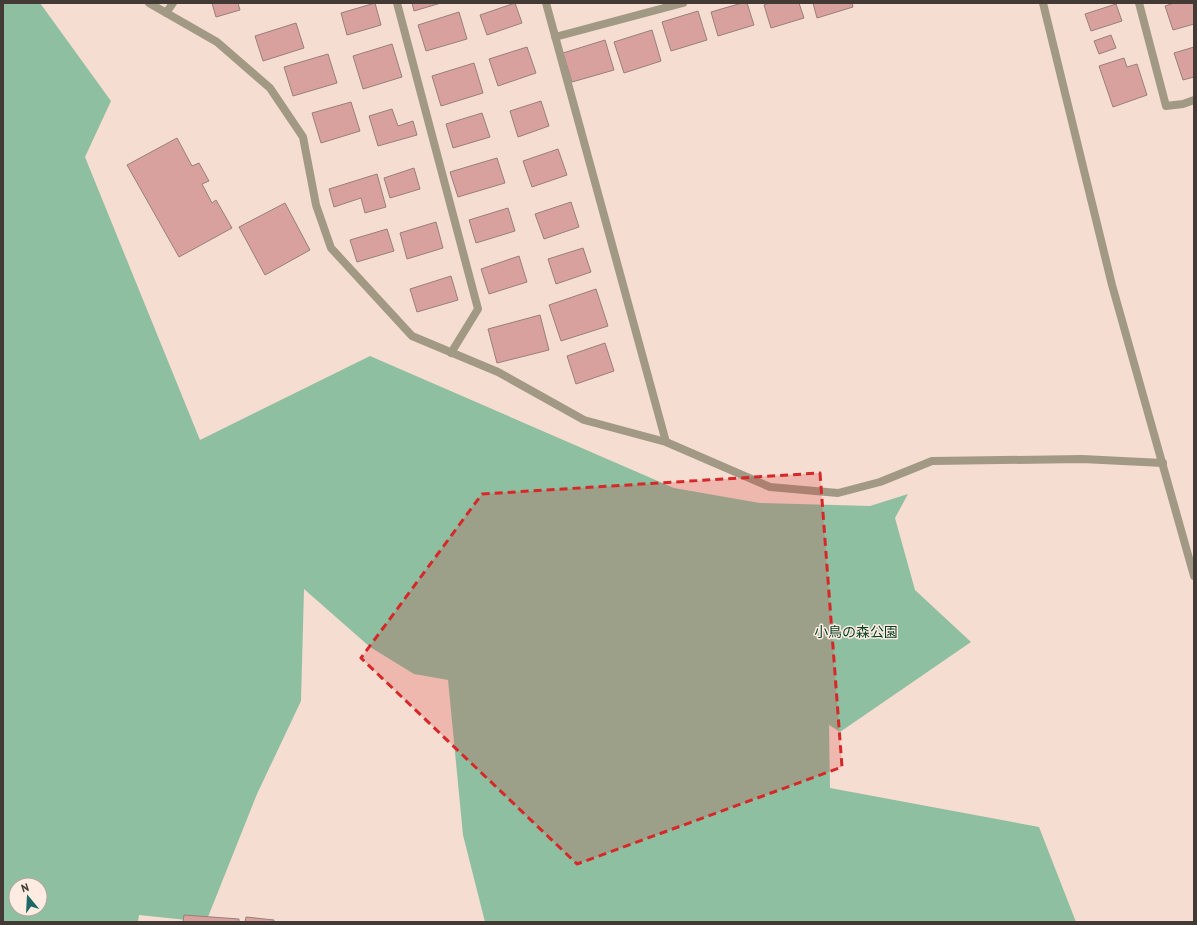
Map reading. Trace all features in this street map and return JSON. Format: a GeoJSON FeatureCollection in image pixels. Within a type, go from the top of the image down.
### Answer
{"type":"FeatureCollection","features":[{"type":"Feature","properties":{"kind":"street"},"geometry":{"type":"LineString","coordinates":[[149,3],[217,42],[270,88],[303,137],[316,205],[331,248],[412,336],[498,372],[584,420],[666,442],[770,487],[838,493],[880,482],[932,461],[1082,459],[1162,463]]}},
{"type":"Feature","properties":{"kind":"street"},"geometry":{"type":"LineString","coordinates":[[166,13],[173,3]]}},
{"type":"Feature","properties":{"kind":"street"},"geometry":{"type":"LineString","coordinates":[[397,3],[478,309],[451,353]]}},
{"type":"Feature","properties":{"kind":"street"},"geometry":{"type":"LineString","coordinates":[[546,3],[666,442]]}},
{"type":"Feature","properties":{"kind":"street"},"geometry":{"type":"LineString","coordinates":[[555,37],[683,3]]}},
{"type":"Feature","properties":{"kind":"street"},"geometry":{"type":"LineString","coordinates":[[1043,3],[1112,285],[1194,576]]}},
{"type":"Feature","properties":{"kind":"street"},"geometry":{"type":"LineString","coordinates":[[1139,3],[1166,106],[1183,104],[1194,100]]}},
{"type":"Feature","properties":{"kind":"highlighted area"},"geometry":{"type":"Polygon","coordinates":[[[820,473],[842,767],[577,864],[361,658],[482,494],[820,473]]]}},
{"type":"Feature","properties":{"kind":"green space","name":"小鳥の森公園"},"geometry":{"type":"Polygon","coordinates":[[[3,3],[40,3],[111,101],[85,157],[200,440],[370,356],[674,488],[760,503],[870,506],[908,494],[895,518],[915,590],[971,642],[840,732],[829,725],[830,788],[1039,827],[1076,922],[485,922],[463,835],[448,680],[414,674],[370,647],[304,589],[301,701],[257,794],[206,922],[139,915],[138,922],[3,922],[3,3]]]}},
{"type":"Feature","properties":{"kind":"building"},"geometry":{"type":"Polygon","coordinates":[[[212,3],[238,3],[240,10],[216,17],[212,3]]]}},
{"type":"Feature","properties":{"kind":"building"},"geometry":{"type":"Polygon","coordinates":[[[375,3],[381,25],[347,35],[341,13],[375,3]]]}},
{"type":"Feature","properties":{"kind":"building"},"geometry":{"type":"Polygon","coordinates":[[[412,3],[441,3],[414,11],[412,3]]]}},
{"type":"Feature","properties":{"kind":"building"},"geometry":{"type":"Polygon","coordinates":[[[515,3],[522,23],[487,35],[480,15],[515,3]]]}},
{"type":"Feature","properties":{"kind":"building"},"geometry":{"type":"Polygon","coordinates":[[[742,3],[747,3],[754,25],[718,36],[711,12],[742,3]]]}},
{"type":"Feature","properties":{"kind":"building"},"geometry":{"type":"Polygon","coordinates":[[[769,3],[799,3],[804,18],[771,28],[764,5],[769,3]]]}},
{"type":"Feature","properties":{"kind":"building"},"geometry":{"type":"Polygon","coordinates":[[[813,3],[852,3],[853,7],[817,18],[813,3]]]}},
{"type":"Feature","properties":{"kind":"building"},"geometry":{"type":"Polygon","coordinates":[[[1174,3],[1194,3],[1194,24],[1173,30],[1165,6],[1174,3]]]}},
{"type":"Feature","properties":{"kind":"building"},"geometry":{"type":"Polygon","coordinates":[[[1116,4],[1122,21],[1091,31],[1085,14],[1116,4]]]}},
{"type":"Feature","properties":{"kind":"building"},"geometry":{"type":"Polygon","coordinates":[[[698,11],[707,40],[671,51],[662,22],[698,11]]]}},
{"type":"Feature","properties":{"kind":"building"},"geometry":{"type":"Polygon","coordinates":[[[459,12],[467,39],[426,51],[418,25],[459,12]]]}},
{"type":"Feature","properties":{"kind":"building"},"geometry":{"type":"Polygon","coordinates":[[[296,23],[304,48],[263,61],[255,36],[296,23]]]}},
{"type":"Feature","properties":{"kind":"building"},"geometry":{"type":"Polygon","coordinates":[[[652,30],[661,61],[624,73],[614,42],[652,30]]]}},
{"type":"Feature","properties":{"kind":"building"},"geometry":{"type":"Polygon","coordinates":[[[1111,35],[1116,48],[1099,54],[1094,41],[1111,35]]]}},
{"type":"Feature","properties":{"kind":"building"},"geometry":{"type":"Polygon","coordinates":[[[605,40],[614,70],[572,82],[563,53],[605,40]]]}},
{"type":"Feature","properties":{"kind":"building"},"geometry":{"type":"Polygon","coordinates":[[[392,44],[402,77],[363,89],[353,56],[392,44]]]}},
{"type":"Feature","properties":{"kind":"building"},"geometry":{"type":"Polygon","coordinates":[[[527,47],[536,73],[498,86],[489,59],[527,47]]]}},
{"type":"Feature","properties":{"kind":"building"},"geometry":{"type":"Polygon","coordinates":[[[1194,47],[1194,77],[1183,80],[1174,53],[1194,47]]]}},
{"type":"Feature","properties":{"kind":"building"},"geometry":{"type":"Polygon","coordinates":[[[328,54],[337,83],[293,96],[284,67],[328,54]]]}},
{"type":"Feature","properties":{"kind":"building"},"geometry":{"type":"Polygon","coordinates":[[[1124,58],[1127,67],[1137,64],[1147,95],[1113,107],[1099,66],[1124,58]]]}},
{"type":"Feature","properties":{"kind":"building"},"geometry":{"type":"Polygon","coordinates":[[[474,63],[483,93],[441,106],[432,76],[474,63]]]}},
{"type":"Feature","properties":{"kind":"building"},"geometry":{"type":"Polygon","coordinates":[[[541,101],[549,126],[518,137],[510,111],[541,101]]]}},
{"type":"Feature","properties":{"kind":"building"},"geometry":{"type":"Polygon","coordinates":[[[351,102],[360,131],[321,143],[312,113],[351,102]]]}},
{"type":"Feature","properties":{"kind":"building"},"geometry":{"type":"Polygon","coordinates":[[[392,109],[398,126],[413,121],[417,135],[378,146],[369,116],[392,109]]]}},
{"type":"Feature","properties":{"kind":"building"},"geometry":{"type":"Polygon","coordinates":[[[482,113],[490,137],[453,148],[446,124],[482,113]]]}},
{"type":"Feature","properties":{"kind":"building"},"geometry":{"type":"Polygon","coordinates":[[[177,138],[192,166],[199,163],[209,181],[202,184],[212,203],[216,200],[232,228],[179,257],[127,165],[177,138]]]}},
{"type":"Feature","properties":{"kind":"building"},"geometry":{"type":"Polygon","coordinates":[[[558,149],[567,175],[532,187],[523,161],[558,149]]]}},
{"type":"Feature","properties":{"kind":"building"},"geometry":{"type":"Polygon","coordinates":[[[497,158],[505,183],[458,197],[450,172],[497,158]]]}},
{"type":"Feature","properties":{"kind":"building"},"geometry":{"type":"Polygon","coordinates":[[[414,168],[420,189],[390,198],[384,178],[414,168]]]}},
{"type":"Feature","properties":{"kind":"building"},"geometry":{"type":"Polygon","coordinates":[[[377,174],[386,207],[365,213],[361,198],[334,207],[329,189],[377,174]]]}},
{"type":"Feature","properties":{"kind":"building"},"geometry":{"type":"Polygon","coordinates":[[[571,202],[579,227],[544,239],[535,214],[571,202]]]}},
{"type":"Feature","properties":{"kind":"building"},"geometry":{"type":"Polygon","coordinates":[[[285,203],[310,250],[265,275],[239,227],[285,203]]]}},
{"type":"Feature","properties":{"kind":"building"},"geometry":{"type":"Polygon","coordinates":[[[508,208],[515,231],[476,243],[469,220],[508,208]]]}},
{"type":"Feature","properties":{"kind":"building"},"geometry":{"type":"Polygon","coordinates":[[[436,222],[443,248],[407,259],[400,233],[436,222]]]}},
{"type":"Feature","properties":{"kind":"building"},"geometry":{"type":"Polygon","coordinates":[[[387,229],[394,251],[357,262],[350,240],[387,229]]]}},
{"type":"Feature","properties":{"kind":"building"},"geometry":{"type":"Polygon","coordinates":[[[583,248],[591,272],[556,284],[548,259],[583,248]]]}},
{"type":"Feature","properties":{"kind":"building"},"geometry":{"type":"Polygon","coordinates":[[[519,256],[527,282],[489,294],[481,269],[519,256]]]}},
{"type":"Feature","properties":{"kind":"building"},"geometry":{"type":"Polygon","coordinates":[[[451,276],[458,300],[417,312],[410,289],[451,276]]]}},
{"type":"Feature","properties":{"kind":"building"},"geometry":{"type":"Polygon","coordinates":[[[596,289],[608,326],[561,341],[549,305],[596,289]]]}},
{"type":"Feature","properties":{"kind":"building"},"geometry":{"type":"Polygon","coordinates":[[[540,315],[549,350],[497,363],[488,329],[540,315]]]}},
{"type":"Feature","properties":{"kind":"building"},"geometry":{"type":"Polygon","coordinates":[[[605,343],[614,371],[576,384],[567,356],[605,343]]]}},
{"type":"Feature","properties":{"kind":"building"},"geometry":{"type":"Polygon","coordinates":[[[184,915],[239,919],[239,922],[183,922],[184,915]]]}},
{"type":"Feature","properties":{"kind":"building"},"geometry":{"type":"Polygon","coordinates":[[[246,917],[274,920],[274,922],[245,922],[246,917]]]}}]}
